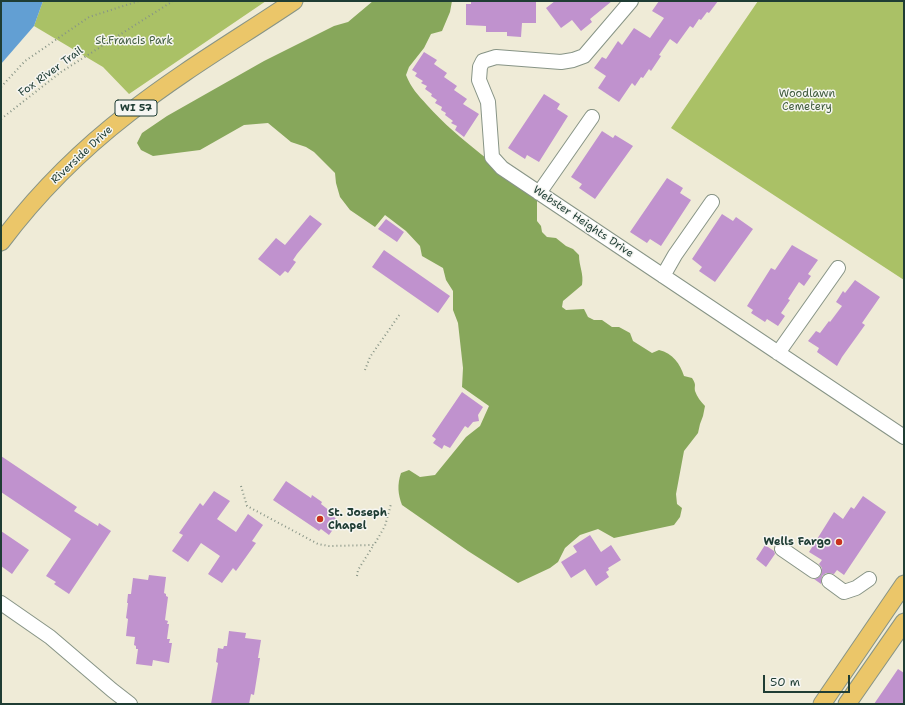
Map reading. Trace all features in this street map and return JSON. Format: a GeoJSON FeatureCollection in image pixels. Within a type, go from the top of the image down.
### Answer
{"type":"FeatureCollection","features":[{"type":"Feature","properties":{"kind":"main road","name":"Riverside Drive"},"geometry":{"type":"LineString","coordinates":[[1,242],[40,195],[97,139],[160,90],[294,1]]}},
{"type":"Feature","properties":{"kind":"main road"},"geometry":{"type":"LineString","coordinates":[[822,704],[904,584]]}},
{"type":"Feature","properties":{"kind":"main road"},"geometry":{"type":"LineString","coordinates":[[847,704],[904,622]]}},
{"type":"Feature","properties":{"kind":"street","name":"Webster Heights Drive"},"geometry":{"type":"LineString","coordinates":[[631,1],[584,56],[560,62],[496,56],[483,61],[480,67],[479,80],[488,102],[492,157],[502,168],[904,437]]}},
{"type":"Feature","properties":{"kind":"street"},"geometry":{"type":"LineString","coordinates":[[540,193],[592,117]]}},
{"type":"Feature","properties":{"kind":"street"},"geometry":{"type":"LineString","coordinates":[[663,276],[675,255],[712,202]]}},
{"type":"Feature","properties":{"kind":"street"},"geometry":{"type":"LineString","coordinates":[[778,353],[838,268]]}},
{"type":"Feature","properties":{"kind":"street"},"geometry":{"type":"LineString","coordinates":[[782,549],[814,571]]}},
{"type":"Feature","properties":{"kind":"street"},"geometry":{"type":"LineString","coordinates":[[829,581],[844,592],[856,588],[869,579]]}},
{"type":"Feature","properties":{"kind":"street"},"geometry":{"type":"LineString","coordinates":[[1,603],[50,637],[130,704]]}},
{"type":"Feature","properties":{"kind":"path"},"geometry":{"type":"LineString","coordinates":[[1,87],[25,61],[89,17],[139,1]]}},
{"type":"Feature","properties":{"kind":"path","name":"Fox River Trail"},"geometry":{"type":"LineString","coordinates":[[1,119],[61,72],[173,1]]}},
{"type":"Feature","properties":{"kind":"path"},"geometry":{"type":"LineString","coordinates":[[366,370],[370,357],[400,314]]}},
{"type":"Feature","properties":{"kind":"path"},"geometry":{"type":"LineString","coordinates":[[241,486],[247,506],[318,544],[329,546],[374,545]]}},
{"type":"Feature","properties":{"kind":"path"},"geometry":{"type":"LineString","coordinates":[[357,576],[358,570],[385,526],[391,504]]}},
{"type":"Feature","properties":{"kind":"green space","name":"St.Francis Park"},"geometry":{"type":"Polygon","coordinates":[[[43,1],[266,1],[129,94],[103,67],[34,26],[43,1]]]}},
{"type":"Feature","properties":{"kind":"green space"},"geometry":{"type":"Polygon","coordinates":[[[373,1],[452,1],[450,12],[442,31],[431,34],[424,48],[409,67],[406,75],[412,88],[453,131],[537,199],[537,221],[541,226],[542,232],[547,237],[556,238],[566,246],[573,249],[579,255],[582,285],[563,301],[562,307],[566,310],[584,309],[588,317],[594,320],[602,320],[612,327],[619,327],[630,333],[633,341],[652,353],[659,350],[664,351],[672,356],[678,363],[684,376],[692,378],[694,381],[696,393],[705,406],[698,433],[684,451],[676,494],[677,504],[682,508],[680,517],[674,525],[614,538],[598,529],[580,535],[565,548],[558,562],[550,568],[518,583],[468,551],[402,505],[398,489],[401,473],[409,470],[420,477],[435,475],[466,437],[480,426],[489,406],[462,387],[463,368],[458,323],[453,310],[453,291],[446,280],[443,268],[422,256],[420,246],[406,231],[385,215],[375,227],[350,210],[340,197],[335,173],[314,152],[306,147],[291,142],[268,123],[244,125],[200,150],[153,156],[141,150],[137,143],[142,133],[167,116],[264,61],[334,26],[348,22],[373,1]]]}},
{"type":"Feature","properties":{"kind":"green space","name":"Woodlawn Cemetery"},"geometry":{"type":"Polygon","coordinates":[[[758,1],[904,1],[904,280],[671,128],[758,1]]]}},
{"type":"Feature","properties":{"kind":"water"},"geometry":{"type":"Polygon","coordinates":[[[1,1],[43,1],[34,26],[1,64],[1,1]]]}},
{"type":"Feature","properties":{"kind":"building"},"geometry":{"type":"Polygon","coordinates":[[[471,1],[536,1],[536,23],[522,23],[521,37],[507,36],[507,32],[486,32],[486,26],[466,25],[466,4],[471,4],[471,1]]]}},
{"type":"Feature","properties":{"kind":"building"},"geometry":{"type":"Polygon","coordinates":[[[555,1],[612,1],[590,19],[592,22],[581,31],[572,20],[561,28],[546,8],[555,1]]]}},
{"type":"Feature","properties":{"kind":"building"},"geometry":{"type":"Polygon","coordinates":[[[659,1],[718,1],[709,13],[707,12],[701,20],[699,19],[693,28],[690,26],[677,44],[670,39],[659,55],[661,56],[651,71],[649,69],[635,86],[632,83],[619,102],[598,88],[606,76],[594,68],[602,57],[606,59],[618,41],[622,45],[634,28],[650,38],[664,18],[652,11],[659,1]]]}},
{"type":"Feature","properties":{"kind":"building"},"geometry":{"type":"Polygon","coordinates":[[[424,52],[437,60],[434,64],[447,73],[444,77],[457,86],[454,90],[467,99],[463,104],[479,114],[464,137],[455,130],[457,126],[451,123],[453,121],[441,110],[442,107],[435,103],[437,100],[425,89],[427,86],[421,83],[423,81],[415,76],[417,73],[412,70],[424,52]]]}},
{"type":"Feature","properties":{"kind":"building"},"geometry":{"type":"Polygon","coordinates":[[[544,94],[560,104],[557,109],[568,116],[539,162],[527,155],[525,159],[508,148],[544,94]]]}},
{"type":"Feature","properties":{"kind":"building"},"geometry":{"type":"Polygon","coordinates":[[[602,131],[613,138],[615,135],[633,146],[595,199],[579,188],[582,184],[571,177],[602,131]]]}},
{"type":"Feature","properties":{"kind":"building"},"geometry":{"type":"Polygon","coordinates":[[[667,178],[683,188],[680,193],[691,200],[661,246],[650,239],[647,243],[630,232],[667,178]]]}},
{"type":"Feature","properties":{"kind":"building"},"geometry":{"type":"Polygon","coordinates":[[[722,214],[733,221],[736,217],[753,229],[715,282],[699,271],[702,267],[692,259],[722,214]]]}},
{"type":"Feature","properties":{"kind":"building"},"geometry":{"type":"Polygon","coordinates":[[[310,215],[322,224],[297,254],[293,260],[296,262],[288,273],[285,271],[280,276],[258,259],[276,238],[285,245],[310,215]]]}},
{"type":"Feature","properties":{"kind":"building"},"geometry":{"type":"Polygon","coordinates":[[[386,219],[404,232],[397,242],[378,229],[386,219]]]}},
{"type":"Feature","properties":{"kind":"building"},"geometry":{"type":"Polygon","coordinates":[[[792,245],[818,260],[808,274],[811,276],[804,286],[799,282],[788,299],[790,300],[781,313],[785,316],[778,326],[767,319],[765,322],[751,313],[753,310],[747,306],[771,268],[775,270],[792,245]]]}},
{"type":"Feature","properties":{"kind":"building"},"geometry":{"type":"Polygon","coordinates":[[[384,250],[450,296],[438,313],[372,267],[384,250]]]}},
{"type":"Feature","properties":{"kind":"building"},"geometry":{"type":"Polygon","coordinates":[[[855,280],[880,297],[862,323],[865,325],[837,366],[817,352],[819,348],[808,341],[816,331],[820,333],[829,321],[830,322],[842,306],[836,302],[843,291],[845,293],[855,280]]]}},
{"type":"Feature","properties":{"kind":"building"},"geometry":{"type":"Polygon","coordinates":[[[462,392],[483,407],[478,415],[479,421],[473,422],[468,428],[465,426],[450,448],[444,445],[442,449],[433,443],[436,439],[432,436],[462,392]]]}},
{"type":"Feature","properties":{"kind":"building"},"geometry":{"type":"Polygon","coordinates":[[[1,456],[77,507],[74,511],[98,526],[99,523],[111,531],[69,594],[54,584],[56,582],[46,576],[71,539],[1,492],[1,456]]]}},
{"type":"Feature","properties":{"kind":"building"},"geometry":{"type":"Polygon","coordinates":[[[286,481],[311,498],[312,495],[322,502],[321,504],[335,515],[334,517],[339,521],[329,535],[321,529],[319,531],[273,500],[286,481]]]}},
{"type":"Feature","properties":{"kind":"building"},"geometry":{"type":"Polygon","coordinates":[[[214,491],[230,501],[217,519],[236,532],[248,514],[263,525],[252,541],[256,543],[236,571],[233,568],[222,583],[208,574],[220,556],[201,543],[188,562],[172,551],[183,535],[179,533],[200,503],[203,506],[214,491]]]}},
{"type":"Feature","properties":{"kind":"building","name":"Wells Fargo"},"geometry":{"type":"Polygon","coordinates":[[[863,496],[886,512],[844,575],[837,570],[834,574],[826,573],[822,576],[821,584],[814,579],[821,575],[822,568],[819,564],[822,560],[809,552],[834,512],[843,519],[851,507],[854,509],[863,496]]]}},
{"type":"Feature","properties":{"kind":"building"},"geometry":{"type":"Polygon","coordinates":[[[1,531],[29,550],[12,574],[1,566],[1,531]]]}},
{"type":"Feature","properties":{"kind":"building"},"geometry":{"type":"Polygon","coordinates":[[[590,535],[601,552],[611,545],[621,560],[608,568],[609,570],[606,572],[609,577],[596,586],[585,569],[571,578],[561,562],[577,552],[573,546],[590,535]]]}},
{"type":"Feature","properties":{"kind":"building"},"geometry":{"type":"Polygon","coordinates":[[[765,545],[774,551],[775,554],[766,567],[756,559],[765,545]]]}},
{"type":"Feature","properties":{"kind":"building"},"geometry":{"type":"Polygon","coordinates":[[[149,575],[166,577],[164,593],[168,597],[165,620],[168,621],[167,624],[169,624],[167,639],[170,639],[169,643],[172,643],[169,663],[153,660],[152,666],[136,664],[138,649],[136,649],[136,646],[134,645],[135,637],[126,636],[128,594],[131,594],[133,578],[148,580],[149,575]]]}},
{"type":"Feature","properties":{"kind":"building"},"geometry":{"type":"Polygon","coordinates":[[[229,631],[246,633],[245,638],[261,640],[258,658],[260,658],[254,695],[251,694],[249,704],[211,704],[218,663],[216,662],[218,648],[223,649],[224,646],[227,646],[229,631]]]}},
{"type":"Feature","properties":{"kind":"building"},"geometry":{"type":"Polygon","coordinates":[[[898,669],[904,673],[904,704],[874,704],[898,669]]]}},
{"type":"Feature","properties":{"kind":"place","name":"St. Joseph Chapel"},"geometry":{"type":"Point","coordinates":[320,519]}},
{"type":"Feature","properties":{"kind":"place","name":"Wells Fargo"},"geometry":{"type":"Point","coordinates":[839,542]}}]}
